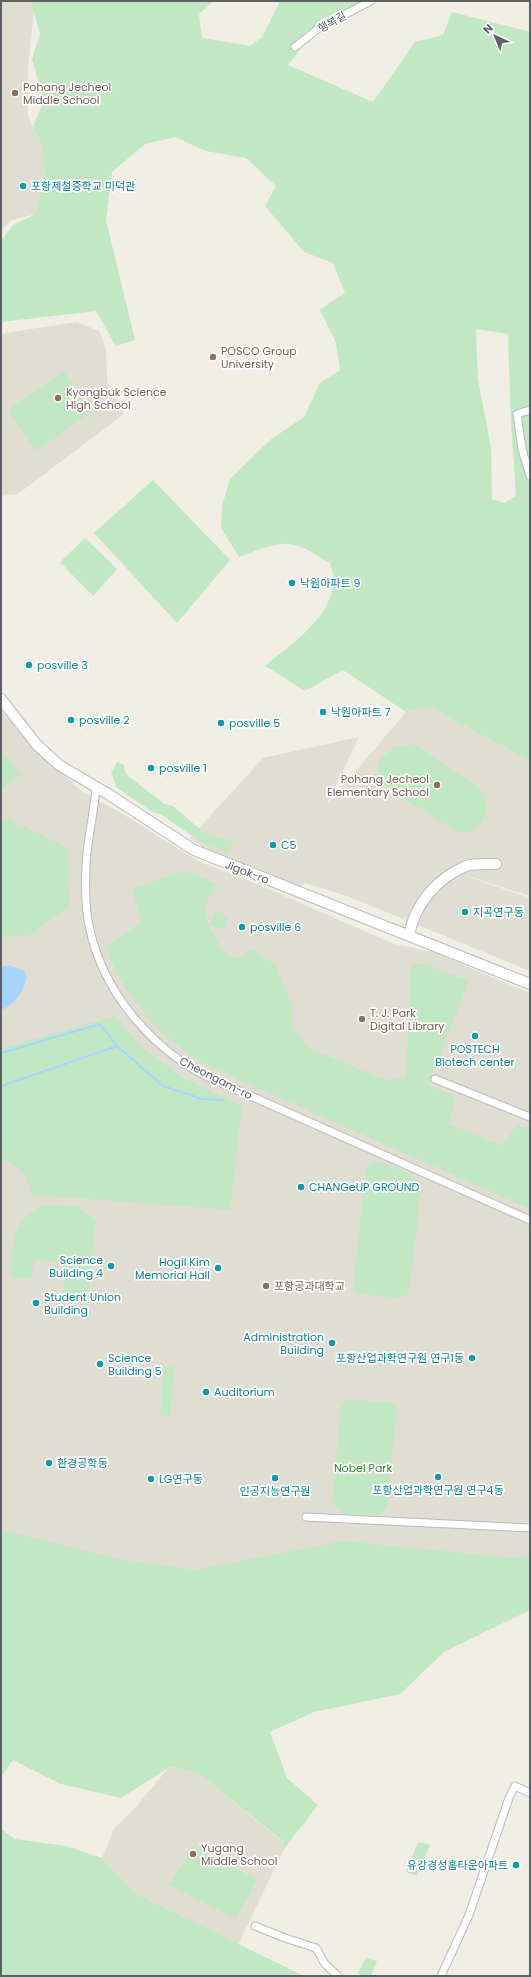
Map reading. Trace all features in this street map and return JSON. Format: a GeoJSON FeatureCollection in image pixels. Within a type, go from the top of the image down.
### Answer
{"type":"FeatureCollection","features":[{"type":"Feature","properties":{"kind":"street","name":"행복길"},"geometry":{"type":"LineString","coordinates":[[295,47],[319,28],[371,1]]}},
{"type":"Feature","properties":{"kind":"street"},"geometry":{"type":"LineString","coordinates":[[530,410],[517,414],[522,449],[530,476]]}},
{"type":"Feature","properties":{"kind":"street","name":"Jigok-ro"},"geometry":{"type":"LineString","coordinates":[[1,699],[37,745],[59,765],[108,794],[167,834],[204,855],[530,984]]}},
{"type":"Feature","properties":{"kind":"street","name":"Cheongam-ro"},"geometry":{"type":"LineString","coordinates":[[96,788],[86,866],[86,906],[90,930],[100,962],[111,983],[126,1006],[149,1034],[176,1058],[208,1077],[530,1220]]}},
{"type":"Feature","properties":{"kind":"street"},"geometry":{"type":"LineString","coordinates":[[409,935],[419,907],[437,883],[467,866],[496,864]]}},
{"type":"Feature","properties":{"kind":"street"},"geometry":{"type":"LineString","coordinates":[[435,1079],[530,1117]]}},
{"type":"Feature","properties":{"kind":"street"},"geometry":{"type":"LineString","coordinates":[[306,1517],[530,1528]]}},
{"type":"Feature","properties":{"kind":"street"},"geometry":{"type":"LineString","coordinates":[[440,1976],[469,1915],[506,1804],[515,1786],[530,1792]]}},
{"type":"Feature","properties":{"kind":"street"},"geometry":{"type":"LineString","coordinates":[[255,1926],[316,1948],[325,1964],[338,1976]]}},
{"type":"Feature","properties":{"kind":"shaded area","name":"Pohang Jecheol Middle School"},"geometry":{"type":"Polygon","coordinates":[[[1,1],[35,1],[28,69],[28,116],[42,146],[45,172],[36,214],[12,220],[1,230],[1,1]]]}},
{"type":"Feature","properties":{"kind":"shaded area","name":"Kyongbuk Science High School"},"geometry":{"type":"Polygon","coordinates":[[[76,322],[99,331],[106,349],[107,382],[124,414],[18,494],[1,496],[1,336],[5,333],[76,322]]]}},
{"type":"Feature","properties":{"kind":"shaded area"},"geometry":{"type":"Polygon","coordinates":[[[430,707],[530,761],[530,896],[434,865],[530,898],[530,971],[347,896],[305,883],[299,885],[247,868],[202,847],[190,838],[263,758],[359,737],[326,806],[406,712],[430,707]]]}},
{"type":"Feature","properties":{"kind":"shaded area","name":"포항공과대학교"},"geometry":{"type":"Polygon","coordinates":[[[1,710],[34,749],[84,793],[116,810],[200,862],[252,882],[394,944],[433,952],[530,993],[530,1579],[1,1580],[1,710]]]}},
{"type":"Feature","properties":{"kind":"shaded area","name":"Yugang Middle School"},"geometry":{"type":"Polygon","coordinates":[[[170,1766],[199,1774],[284,1843],[284,1849],[238,1945],[136,1894],[102,1858],[114,1829],[135,1808],[170,1766]]]}},
{"type":"Feature","properties":{"kind":"green space"},"geometry":{"type":"Polygon","coordinates":[[[31,1],[214,1],[199,14],[202,38],[250,46],[262,37],[280,1],[368,1],[319,25],[288,65],[373,102],[415,42],[443,35],[452,12],[530,32],[530,761],[430,707],[406,712],[343,670],[305,691],[265,666],[298,639],[318,619],[331,595],[334,581],[333,574],[330,563],[316,554],[296,545],[277,544],[239,557],[221,528],[222,506],[230,479],[270,440],[304,417],[320,383],[340,370],[336,343],[320,310],[345,293],[333,263],[304,252],[265,206],[276,186],[246,158],[206,151],[175,137],[145,144],[112,172],[106,220],[135,340],[116,346],[96,311],[1,322],[1,241],[13,225],[36,214],[45,172],[42,146],[33,126],[44,101],[32,59],[40,34],[31,1]],[[476,329],[478,380],[491,448],[492,499],[504,503],[516,496],[511,422],[508,334],[476,329]]]}},
{"type":"Feature","properties":{"kind":"green space"},"geometry":{"type":"Polygon","coordinates":[[[64,371],[92,412],[36,451],[8,410],[64,371]]]}},
{"type":"Feature","properties":{"kind":"green space"},"geometry":{"type":"Polygon","coordinates":[[[153,480],[230,560],[177,623],[94,533],[153,480]]]}},
{"type":"Feature","properties":{"kind":"green space"},"geometry":{"type":"Polygon","coordinates":[[[85,538],[117,569],[93,596],[60,562],[85,538]]]}},
{"type":"Feature","properties":{"kind":"green space"},"geometry":{"type":"Polygon","coordinates":[[[414,744],[480,789],[488,808],[481,823],[472,832],[457,832],[379,782],[379,761],[394,747],[414,744]]]}},
{"type":"Feature","properties":{"kind":"green space"},"geometry":{"type":"Polygon","coordinates":[[[1,750],[21,774],[1,790],[1,750]]]}},
{"type":"Feature","properties":{"kind":"green space"},"geometry":{"type":"Polygon","coordinates":[[[117,762],[124,765],[126,774],[164,804],[173,806],[203,832],[218,838],[234,840],[227,853],[204,844],[160,814],[154,813],[117,788],[111,773],[117,762]]]}},
{"type":"Feature","properties":{"kind":"green space"},"geometry":{"type":"Polygon","coordinates":[[[8,819],[68,848],[69,907],[28,936],[1,937],[1,820],[8,819]]]}},
{"type":"Feature","properties":{"kind":"green space"},"geometry":{"type":"Polygon","coordinates":[[[184,871],[216,883],[205,907],[208,924],[222,950],[236,959],[250,949],[275,964],[292,1005],[292,1028],[309,1048],[385,1080],[406,1077],[411,964],[425,964],[469,981],[428,1085],[456,1096],[449,1124],[502,1146],[517,1125],[530,1130],[530,1209],[204,1064],[192,1057],[160,1030],[141,1009],[125,987],[106,947],[141,922],[132,889],[184,871]]]}},
{"type":"Feature","properties":{"kind":"green space"},"geometry":{"type":"Polygon","coordinates":[[[217,910],[228,918],[224,930],[209,925],[217,910]]]}},
{"type":"Feature","properties":{"kind":"green space"},"geometry":{"type":"Polygon","coordinates":[[[115,1016],[143,1049],[185,1079],[242,1106],[230,1210],[33,1195],[23,1172],[1,1157],[1,1049],[115,1016]]]}},
{"type":"Feature","properties":{"kind":"green space"},"geometry":{"type":"Polygon","coordinates":[[[373,1161],[377,1161],[410,1174],[416,1179],[419,1187],[418,1217],[410,1285],[408,1293],[401,1298],[358,1294],[355,1292],[353,1287],[366,1169],[367,1166],[373,1161]]]}},
{"type":"Feature","properties":{"kind":"green space"},"geometry":{"type":"Polygon","coordinates":[[[42,1205],[78,1207],[96,1221],[87,1298],[63,1295],[66,1263],[35,1260],[31,1279],[11,1278],[15,1236],[24,1219],[42,1205]]]}},
{"type":"Feature","properties":{"kind":"green space"},"geometry":{"type":"Polygon","coordinates":[[[164,1366],[174,1367],[170,1416],[160,1415],[164,1366]]]}},
{"type":"Feature","properties":{"kind":"green space","name":"Nobel Park"},"geometry":{"type":"Polygon","coordinates":[[[349,1399],[391,1403],[397,1407],[387,1505],[385,1510],[379,1515],[341,1513],[332,1500],[341,1408],[345,1401],[349,1399]]]}},
{"type":"Feature","properties":{"kind":"green space"},"geometry":{"type":"Polygon","coordinates":[[[1,1527],[7,1531],[118,1559],[195,1570],[343,1541],[513,1558],[530,1555],[530,1610],[444,1652],[400,1694],[314,1712],[270,1732],[287,1778],[318,1805],[284,1849],[284,1842],[199,1774],[171,1766],[121,1798],[61,1784],[13,1760],[1,1777],[1,1527]]]}},
{"type":"Feature","properties":{"kind":"green space"},"geometry":{"type":"Polygon","coordinates":[[[1,1829],[15,1839],[66,1846],[102,1858],[136,1894],[304,1976],[1,1976],[1,1829]]]}},
{"type":"Feature","properties":{"kind":"green space"},"geometry":{"type":"Polygon","coordinates":[[[418,1842],[430,1845],[417,1876],[406,1872],[418,1842]]]}},
{"type":"Feature","properties":{"kind":"green space"},"geometry":{"type":"Polygon","coordinates":[[[193,1846],[257,1880],[236,1918],[169,1885],[193,1846]]]}},
{"type":"Feature","properties":{"kind":"green space"},"geometry":{"type":"Polygon","coordinates":[[[366,1957],[377,1961],[371,1976],[357,1974],[366,1957]]]}},
{"type":"Feature","properties":{"kind":"water"},"geometry":{"type":"Polygon","coordinates":[[[8,965],[24,970],[27,977],[23,988],[15,1001],[1,1010],[1,967],[8,965]]]}},
{"type":"Feature","properties":{"kind":"waterway"},"geometry":{"type":"LineString","coordinates":[[1,1053],[100,1024],[117,1046],[163,1086],[202,1099],[223,1100]]}},
{"type":"Feature","properties":{"kind":"waterway"},"geometry":{"type":"LineString","coordinates":[[1,1086],[117,1046]]}},
{"type":"Feature","properties":{"kind":"place","name":"Pohang Jecheol Middle School"},"geometry":{"type":"Point","coordinates":[15,93]}},
{"type":"Feature","properties":{"kind":"place","name":"포항제철중학교 미덕관"},"geometry":{"type":"Point","coordinates":[23,186]}},
{"type":"Feature","properties":{"kind":"place","name":"POSCO Group University"},"geometry":{"type":"Point","coordinates":[213,357]}},
{"type":"Feature","properties":{"kind":"place","name":"Kyongbuk Science High School"},"geometry":{"type":"Point","coordinates":[58,398]}},
{"type":"Feature","properties":{"kind":"place","name":"낙원아파트 9"},"geometry":{"type":"Point","coordinates":[292,583]}},
{"type":"Feature","properties":{"kind":"place","name":"posville 3"},"geometry":{"type":"Point","coordinates":[29,665]}},
{"type":"Feature","properties":{"kind":"place","name":"낙원아파트 7"},"geometry":{"type":"Point","coordinates":[323,712]}},
{"type":"Feature","properties":{"kind":"place","name":"posville 2"},"geometry":{"type":"Point","coordinates":[71,720]}},
{"type":"Feature","properties":{"kind":"place","name":"posville 5"},"geometry":{"type":"Point","coordinates":[221,723]}},
{"type":"Feature","properties":{"kind":"place","name":"posville 1"},"geometry":{"type":"Point","coordinates":[151,768]}},
{"type":"Feature","properties":{"kind":"place","name":"Pohang Jecheol Elementary School"},"geometry":{"type":"Point","coordinates":[437,785]}},
{"type":"Feature","properties":{"kind":"place","name":"C5"},"geometry":{"type":"Point","coordinates":[273,845]}},
{"type":"Feature","properties":{"kind":"place","name":"지곡연구동"},"geometry":{"type":"Point","coordinates":[465,912]}},
{"type":"Feature","properties":{"kind":"place","name":"posville 6"},"geometry":{"type":"Point","coordinates":[242,927]}},
{"type":"Feature","properties":{"kind":"place","name":"T. J. Park Digital Library"},"geometry":{"type":"Point","coordinates":[362,1019]}},
{"type":"Feature","properties":{"kind":"place","name":"POSTECH Biotech center"},"geometry":{"type":"Point","coordinates":[475,1036]}},
{"type":"Feature","properties":{"kind":"place","name":"CHANGeUP GROUND"},"geometry":{"type":"Point","coordinates":[301,1187]}},
{"type":"Feature","properties":{"kind":"place","name":"Science Building 4"},"geometry":{"type":"Point","coordinates":[111,1266]}},
{"type":"Feature","properties":{"kind":"place","name":"Hogil Kim Memorial Hall"},"geometry":{"type":"Point","coordinates":[218,1268]}},
{"type":"Feature","properties":{"kind":"place","name":"포항공과대학교"},"geometry":{"type":"Point","coordinates":[266,1286]}},
{"type":"Feature","properties":{"kind":"place","name":"Student Union Building"},"geometry":{"type":"Point","coordinates":[36,1303]}},
{"type":"Feature","properties":{"kind":"place","name":"Administration Building"},"geometry":{"type":"Point","coordinates":[332,1343]}},
{"type":"Feature","properties":{"kind":"place","name":"포항산업과학연구원 연구1동"},"geometry":{"type":"Point","coordinates":[472,1358]}},
{"type":"Feature","properties":{"kind":"place","name":"Science Building 5"},"geometry":{"type":"Point","coordinates":[100,1364]}},
{"type":"Feature","properties":{"kind":"place","name":"Auditorium"},"geometry":{"type":"Point","coordinates":[206,1392]}},
{"type":"Feature","properties":{"kind":"place","name":"환경공학동"},"geometry":{"type":"Point","coordinates":[49,1463]}},
{"type":"Feature","properties":{"kind":"place","name":"포항산업과학연구원 연구4동"},"geometry":{"type":"Point","coordinates":[438,1477]}},
{"type":"Feature","properties":{"kind":"place","name":"인공지능연구원"},"geometry":{"type":"Point","coordinates":[275,1478]}},
{"type":"Feature","properties":{"kind":"place","name":"LG연구동"},"geometry":{"type":"Point","coordinates":[151,1479]}},
{"type":"Feature","properties":{"kind":"place","name":"Yugang Middle School"},"geometry":{"type":"Point","coordinates":[193,1854]}},
{"type":"Feature","properties":{"kind":"place","name":"유강경성홈타운아파트"},"geometry":{"type":"Point","coordinates":[516,1865]}}]}
